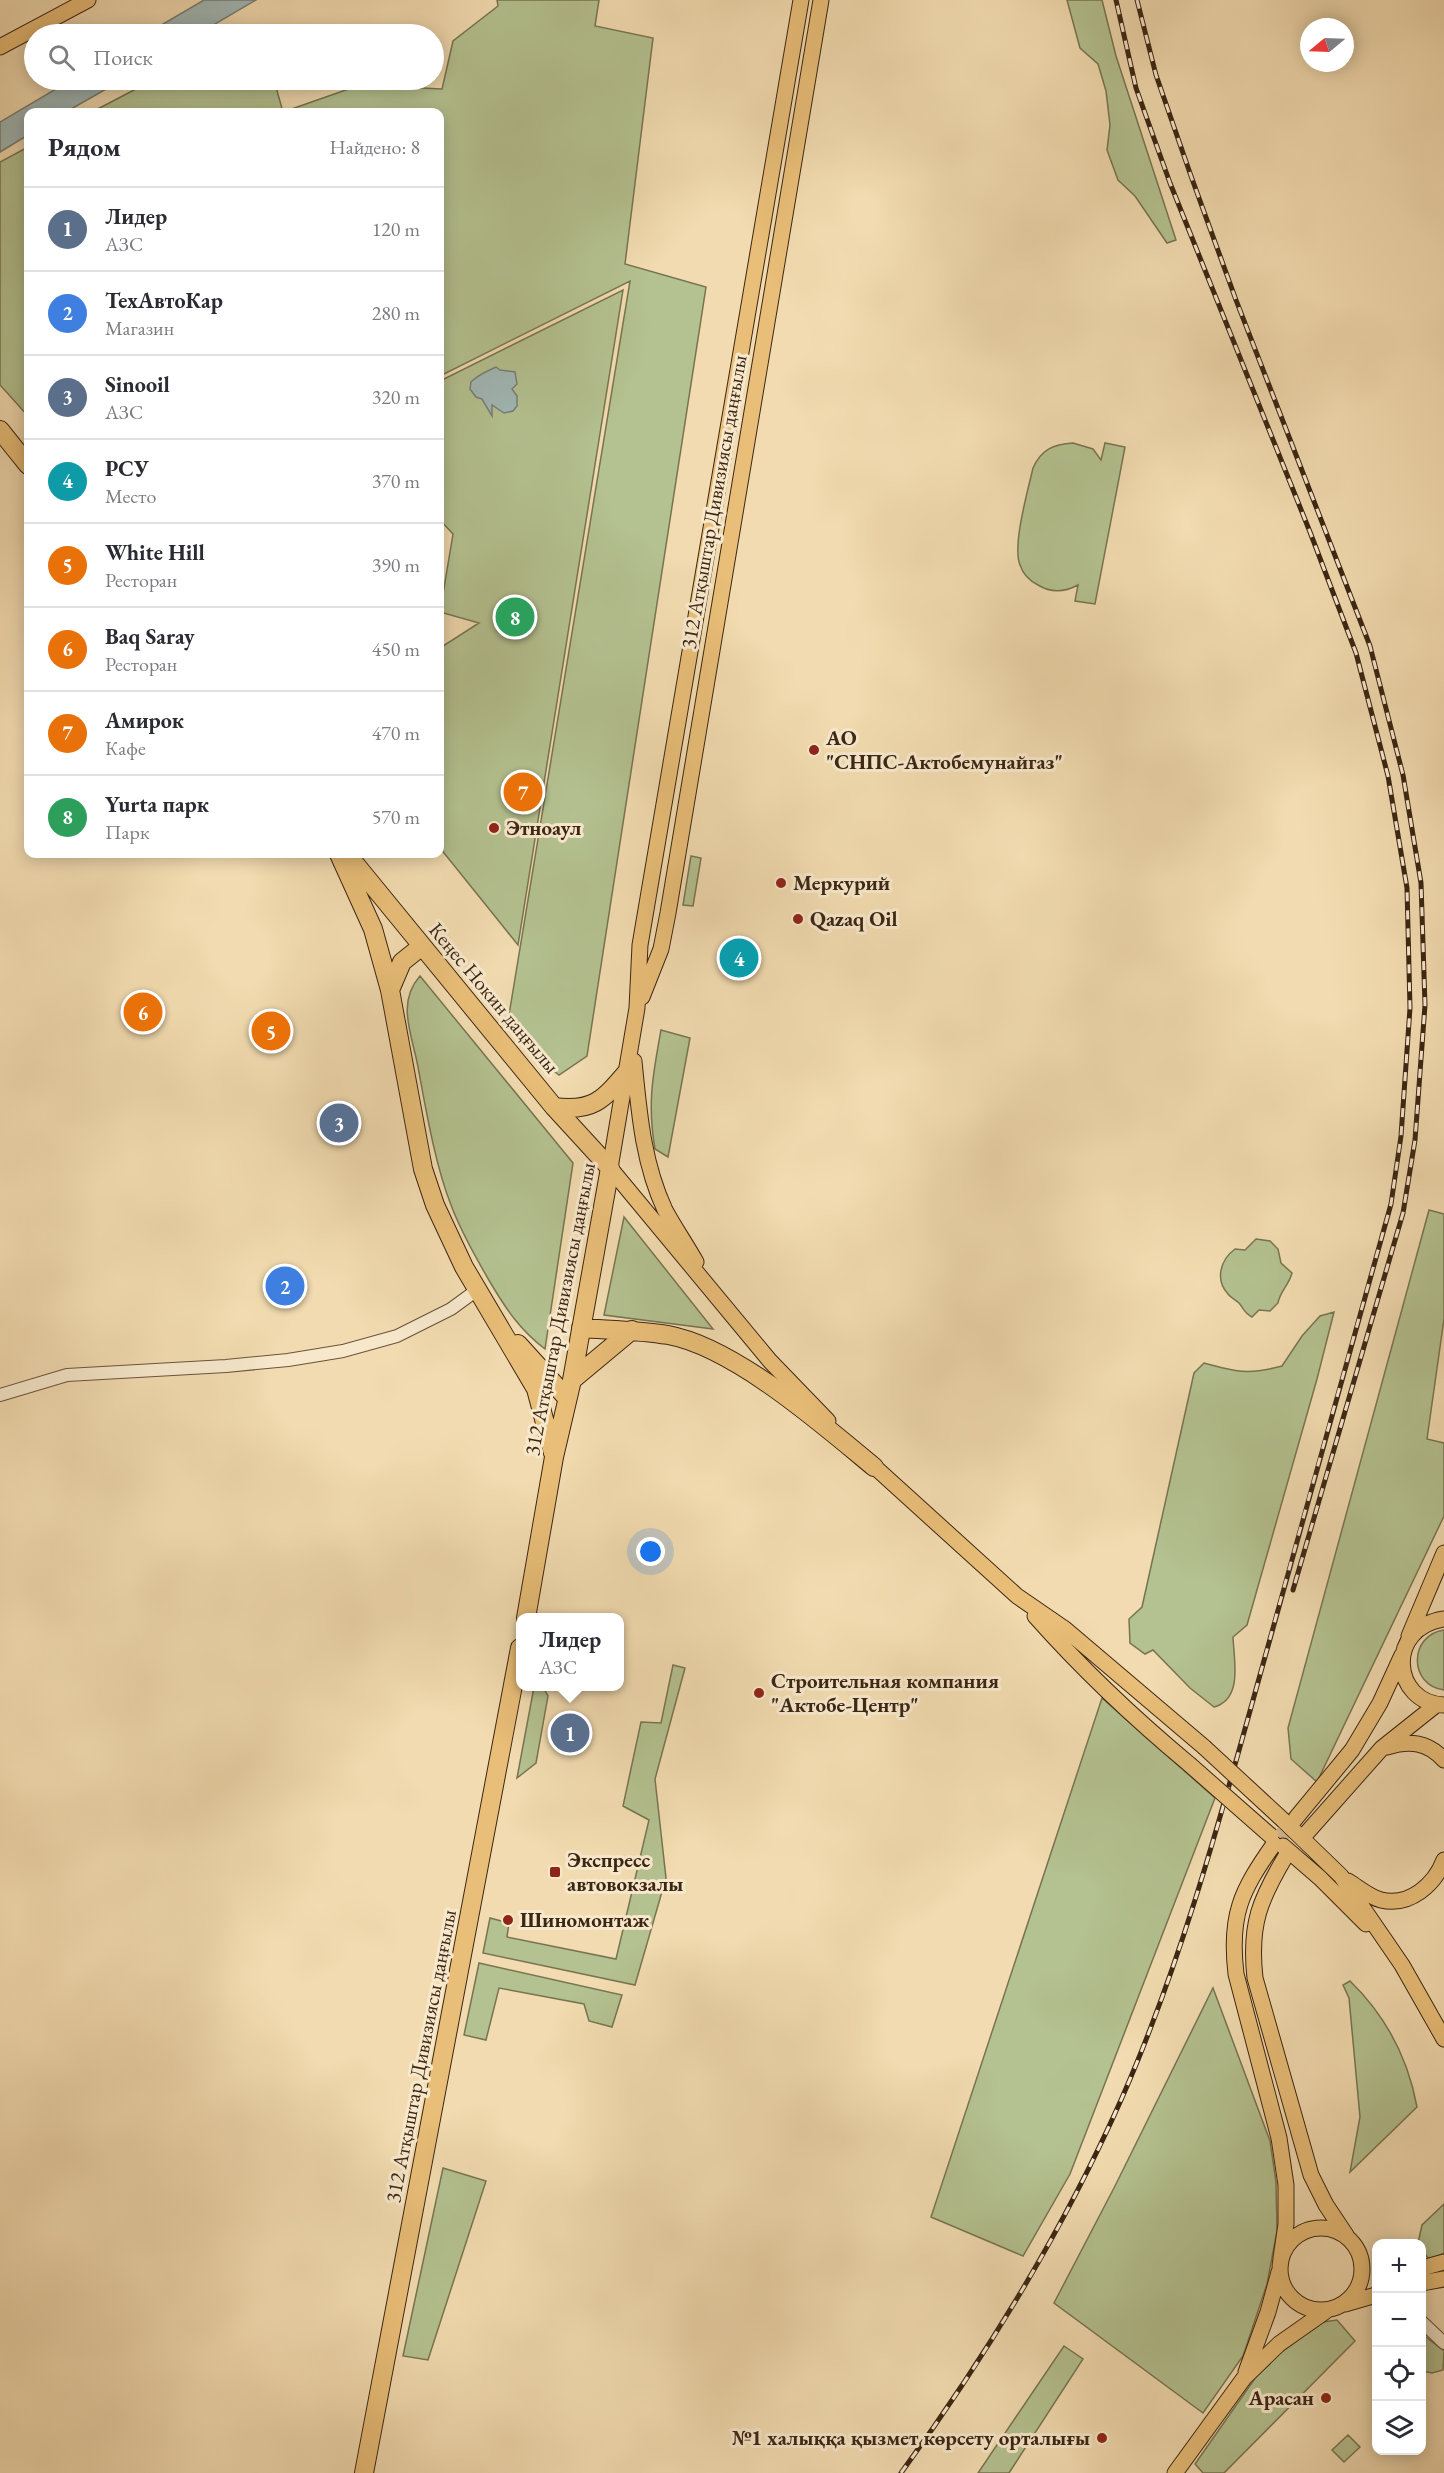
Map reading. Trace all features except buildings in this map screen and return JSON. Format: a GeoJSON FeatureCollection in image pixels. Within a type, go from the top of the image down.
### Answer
{"type":"FeatureCollection","features":[{"type":"Feature","properties":{"kind":"highway"},"geometry":{"type":"LineString","coordinates":[[0,430],[24,460]]}},
{"type":"Feature","properties":{"kind":"highway"},"geometry":{"type":"LineString","coordinates":[[340,858],[373,929],[390,990],[423,1169],[440,1217],[477,1290],[536,1389],[554,1457]]}},
{"type":"Feature","properties":{"kind":"highway","name":"Кеңес Нокин даңғылы"},"geometry":{"type":"LineString","coordinates":[[351,858],[554,1107],[610,1168]]}},
{"type":"Feature","properties":{"kind":"highway"},"geometry":{"type":"LineString","coordinates":[[390,990],[402,962],[422,946]]}},
{"type":"Feature","properties":{"kind":"highway"},"geometry":{"type":"LineString","coordinates":[[554,1107],[583,1108],[596,1104],[627,1072]]}},
{"type":"Feature","properties":{"kind":"highway","name":"312 Атқыштар Дивизиясы даңғылы"},"geometry":{"type":"LineString","coordinates":[[527,1613],[554,1457],[572,1380],[610,1168]]}},
{"type":"Feature","properties":{"kind":"highway"},"geometry":{"type":"LineString","coordinates":[[500,1327],[529,1354],[567,1398]]}},
{"type":"Feature","properties":{"kind":"highway"},"geometry":{"type":"LineString","coordinates":[[581,1328],[632,1330],[668,1335],[706,1347],[751,1372],[830,1430],[874,1467]]}},
{"type":"Feature","properties":{"kind":"highway"},"geometry":{"type":"LineString","coordinates":[[572,1380],[632,1330]]}},
{"type":"Feature","properties":{"kind":"highway","name":"312 Атқыштар Дивизиясы даңғылы"},"geometry":{"type":"LineString","coordinates":[[364,2473],[516,1669]]}},
{"type":"Feature","properties":{"kind":"main road"},"geometry":{"type":"LineString","coordinates":[[43,24],[88,0]]}},
{"type":"Feature","properties":{"kind":"main road","name":"312 Атқыштар Дивизиясы даңғылы"},"geometry":{"type":"LineString","coordinates":[[610,1168],[638,1008],[640,945],[801,0]]}},
{"type":"Feature","properties":{"kind":"main road","name":"312 Атқыштар Дивизиясы даңғылы"},"geometry":{"type":"LineString","coordinates":[[638,1008],[661,949],[821,0]]}},
{"type":"Feature","properties":{"kind":"main road"},"geometry":{"type":"LineString","coordinates":[[0,47],[24,34]]}},
{"type":"Feature","properties":{"kind":"main road"},"geometry":{"type":"LineString","coordinates":[[768,188],[789,191]]}},
{"type":"Feature","properties":{"kind":"main road"},"geometry":{"type":"LineString","coordinates":[[681,708],[701,712]]}},
{"type":"Feature","properties":{"kind":"main road"},"geometry":{"type":"LineString","coordinates":[[658,839],[680,843]]}},
{"type":"Feature","properties":{"kind":"main road"},"geometry":{"type":"LineString","coordinates":[[632,1041],[641,1128],[650,1169],[666,1210],[726,1310]]}},
{"type":"Feature","properties":{"kind":"main road"},"geometry":{"type":"LineString","coordinates":[[610,1168],[770,1361],[874,1467],[1017,1596],[1057,1641],[1155,1736],[1356,1913],[1402,1965]]}},
{"type":"Feature","properties":{"kind":"main road"},"geometry":{"type":"LineString","coordinates":[[1288,1822],[1352,1750],[1380,1703],[1444,1553]]}},
{"type":"Feature","properties":{"kind":"main road"},"geometry":{"type":"LineString","coordinates":[[1017,1596],[1065,1629],[1204,1747],[1288,1822],[1341,1876],[1402,1965],[1444,2039]]}},
{"type":"Feature","properties":{"kind":"main road"},"geometry":{"type":"LineString","coordinates":[[1304,1836],[1382,1748],[1442,1709],[1418,1695],[1408,1684],[1402,1670],[1404,1648],[1416,1630],[1429,1622],[1444,1619]]}},
{"type":"Feature","properties":{"kind":"main road"},"geometry":{"type":"LineString","coordinates":[[1382,1748],[1404,1742],[1422,1744],[1444,1760]]}},
{"type":"Feature","properties":{"kind":"main road"},"geometry":{"type":"LineString","coordinates":[[1272,1840],[1242,1894],[1235,1924],[1233,1951],[1236,1974],[1279,2138],[1286,2186],[1286,2224],[1280,2265],[1286,2290],[1299,2304],[1311,2310],[1332,2308],[1372,2296]]}},
{"type":"Feature","properties":{"kind":"main road"},"geometry":{"type":"LineString","coordinates":[[1175,2473],[1244,2378],[1279,2344],[1332,2308],[1351,2298],[1359,2287],[1362,2266],[1351,2240],[1326,2205],[1311,2175],[1298,2136],[1255,1978],[1252,1950],[1255,1925],[1267,1888],[1287,1854]]}},
{"type":"Feature","properties":{"kind":"main road"},"geometry":{"type":"LineString","coordinates":[[1341,1876],[1376,1898],[1395,1901],[1425,1888],[1439,1873],[1444,1860]]}},
{"type":"Feature","properties":{"kind":"main road"},"geometry":{"type":"LineString","coordinates":[[1244,2378],[1268,2312],[1286,2246],[1295,2236],[1319,2227],[1333,2229],[1372,2256]]}},
{"type":"Feature","properties":{"kind":"main road"},"geometry":{"type":"LineString","coordinates":[[1426,2267],[1444,2262]]}},
{"type":"Feature","properties":{"kind":"main road"},"geometry":{"type":"LineString","coordinates":[[1426,2282],[1444,2279]]}},
{"type":"Feature","properties":{"kind":"street"},"geometry":{"type":"LineString","coordinates":[[0,1395],[67,1375],[288,1360],[352,1349],[397,1336],[451,1309],[477,1290]]}},
{"type":"Feature","properties":{"kind":"street"},"geometry":{"type":"LineString","coordinates":[[1358,2300],[1372,2301]]}},
{"type":"Feature","properties":{"kind":"street"},"geometry":{"type":"LineString","coordinates":[[1426,2326],[1444,2343]]}},
{"type":"Feature","properties":{"kind":"green space"},"geometry":{"type":"Polygon","coordinates":[[[497,0],[599,0],[595,26],[653,38],[625,264],[706,287],[587,1056],[559,1075],[509,1015],[630,281],[444,374],[444,108],[294,108],[346,90],[444,90],[453,41],[498,6],[497,0]]]}},
{"type":"Feature","properties":{"kind":"green space"},"geometry":{"type":"Polygon","coordinates":[[[1067,0],[1102,0],[1116,56],[1176,240],[1167,243],[1135,196],[1118,180],[1107,150],[1110,125],[1106,91],[1098,64],[1080,48],[1067,0]]]}},
{"type":"Feature","properties":{"kind":"green space"},"geometry":{"type":"Polygon","coordinates":[[[134,90],[277,90],[282,108],[100,108],[134,90]]]}},
{"type":"Feature","properties":{"kind":"green space"},"geometry":{"type":"Polygon","coordinates":[[[24,149],[24,412],[0,385],[0,162],[24,149]]]}},
{"type":"Feature","properties":{"kind":"green space"},"geometry":{"type":"Polygon","coordinates":[[[623,290],[518,945],[444,853],[444,645],[479,623],[444,613],[444,588],[453,534],[444,524],[444,379],[623,290]]]}},
{"type":"Feature","properties":{"kind":"green space"},"geometry":{"type":"Polygon","coordinates":[[[1073,443],[1093,449],[1101,460],[1105,443],[1125,447],[1095,604],[1075,601],[1078,585],[1058,591],[1043,588],[1027,577],[1018,556],[1022,518],[1033,468],[1048,449],[1073,443]]]}},
{"type":"Feature","properties":{"kind":"green space"},"geometry":{"type":"Polygon","coordinates":[[[691,856],[701,858],[693,906],[683,905],[691,856]]]}},
{"type":"Feature","properties":{"kind":"green space"},"geometry":{"type":"Polygon","coordinates":[[[420,976],[573,1163],[545,1349],[521,1327],[496,1292],[464,1235],[445,1189],[408,1019],[409,997],[420,976]]]}},
{"type":"Feature","properties":{"kind":"green space"},"geometry":{"type":"Polygon","coordinates":[[[661,1030],[690,1038],[668,1157],[655,1149],[651,1118],[653,1075],[661,1030]]]}},
{"type":"Feature","properties":{"kind":"green space"},"geometry":{"type":"Polygon","coordinates":[[[1429,1210],[1444,1214],[1444,1319],[1427,1439],[1444,1443],[1444,1516],[1317,1782],[1291,1759],[1288,1728],[1429,1210]]]}},
{"type":"Feature","properties":{"kind":"green space"},"geometry":{"type":"Polygon","coordinates":[[[624,1217],[713,1329],[604,1315],[624,1217]]]}},
{"type":"Feature","properties":{"kind":"green space"},"geometry":{"type":"Polygon","coordinates":[[[1256,1239],[1270,1241],[1278,1249],[1281,1263],[1292,1273],[1278,1303],[1270,1311],[1259,1310],[1252,1317],[1224,1288],[1221,1270],[1226,1259],[1235,1249],[1245,1250],[1256,1239]]]}},
{"type":"Feature","properties":{"kind":"green space"},"geometry":{"type":"Polygon","coordinates":[[[1334,1312],[1247,1625],[1233,1637],[1235,1678],[1233,1688],[1223,1703],[1214,1707],[1190,1688],[1153,1650],[1145,1654],[1130,1643],[1129,1619],[1142,1607],[1194,1373],[1204,1363],[1243,1371],[1260,1371],[1282,1366],[1302,1336],[1320,1316],[1334,1312]]]}},
{"type":"Feature","properties":{"kind":"green space"},"geometry":{"type":"Polygon","coordinates":[[[1444,1630],[1444,1690],[1432,1686],[1424,1679],[1417,1660],[1424,1641],[1432,1634],[1444,1630]]]}},
{"type":"Feature","properties":{"kind":"green space"},"geometry":{"type":"Polygon","coordinates":[[[673,1665],[685,1668],[655,1779],[666,1878],[635,1985],[483,1953],[490,1918],[509,1923],[507,1937],[616,1959],[649,1820],[623,1806],[641,1722],[661,1723],[673,1665]]]}},
{"type":"Feature","properties":{"kind":"green space"},"geometry":{"type":"Polygon","coordinates":[[[533,1691],[545,1691],[548,1696],[536,1763],[517,1778],[533,1691]]]}},
{"type":"Feature","properties":{"kind":"green space"},"geometry":{"type":"Polygon","coordinates":[[[1102,1698],[1215,1798],[1070,2174],[1023,2256],[931,2217],[1102,1698]]]}},
{"type":"Feature","properties":{"kind":"green space"},"geometry":{"type":"Polygon","coordinates":[[[479,1963],[622,1995],[612,2027],[589,2021],[584,2004],[499,1988],[486,2040],[464,2035],[479,1963]]]}},
{"type":"Feature","properties":{"kind":"green space"},"geometry":{"type":"Polygon","coordinates":[[[1350,1981],[1374,2008],[1393,2038],[1408,2071],[1417,2107],[1350,2172],[1360,2117],[1349,1998],[1343,1985],[1350,1981]]]}},
{"type":"Feature","properties":{"kind":"green space"},"geometry":{"type":"Polygon","coordinates":[[[1213,1988],[1270,2141],[1276,2182],[1277,2231],[1267,2284],[1243,2356],[1203,2413],[1054,2303],[1213,1988]]]}},
{"type":"Feature","properties":{"kind":"green space"},"geometry":{"type":"Polygon","coordinates":[[[443,2168],[486,2181],[428,2360],[403,2356],[443,2168]]]}},
{"type":"Feature","properties":{"kind":"green space"},"geometry":{"type":"Polygon","coordinates":[[[1444,2204],[1444,2253],[1430,2260],[1426,2256],[1426,2239],[1419,2239],[1422,2225],[1444,2204]]]}},
{"type":"Feature","properties":{"kind":"green space"},"geometry":{"type":"Polygon","coordinates":[[[1337,2320],[1355,2341],[1224,2473],[1203,2473],[1195,2464],[1265,2364],[1323,2322],[1337,2320]]]}},
{"type":"Feature","properties":{"kind":"green space"},"geometry":{"type":"Polygon","coordinates":[[[1426,2337],[1444,2351],[1443,2370],[1432,2373],[1426,2372],[1426,2337]]]}},
{"type":"Feature","properties":{"kind":"green space"},"geometry":{"type":"Polygon","coordinates":[[[1064,2346],[1083,2359],[1009,2473],[978,2473],[1064,2346]]]}},
{"type":"Feature","properties":{"kind":"green space"},"geometry":{"type":"Polygon","coordinates":[[[1348,2435],[1360,2447],[1344,2462],[1332,2450],[1348,2435]]]}},
{"type":"Feature","properties":{"kind":"water"},"geometry":{"type":"Polygon","coordinates":[[[204,0],[256,0],[215,24],[163,24],[204,0]]]}},
{"type":"Feature","properties":{"kind":"water"},"geometry":{"type":"Polygon","coordinates":[[[54,90],[104,90],[73,108],[24,108],[24,137],[0,152],[0,122],[54,90]]]}},
{"type":"Feature","properties":{"kind":"water"},"geometry":{"type":"Polygon","coordinates":[[[496,367],[500,370],[515,372],[517,384],[512,389],[517,396],[517,406],[513,411],[504,413],[492,405],[492,416],[482,399],[476,397],[470,389],[474,379],[496,367]]]}},
{"type":"Feature","properties":{"kind":"tunnel"},"geometry":{"type":"LineString","coordinates":[[1274,1844],[1291,1824]]}},
{"type":"Feature","properties":{"kind":"railway"},"geometry":{"type":"LineString","coordinates":[[901,2473],[963,2384],[1048,2246],[1098,2149],[1143,2049],[1181,1944],[1230,1783],[1391,1204],[1401,1136],[1410,1008],[1407,888],[1388,776],[1356,653],[1170,183],[1136,88],[1116,0]]}},
{"type":"Feature","properties":{"kind":"railway"},"geometry":{"type":"LineString","coordinates":[[1137,0],[1156,75],[1191,176],[1236,300],[1370,646],[1403,775],[1421,883],[1425,1005],[1415,1140],[1403,1213],[1293,1590]]}},
{"type":"Feature","properties":{"kind":"place","name":"Yurta парк"},"geometry":{"type":"Point","coordinates":[515,617]}},
{"type":"Feature","properties":{"kind":"place","name":"АО \"СНПС-Актобемунайгаз\""},"geometry":{"type":"Point","coordinates":[814,750]}},
{"type":"Feature","properties":{"kind":"place","name":"Амирок"},"geometry":{"type":"Point","coordinates":[523,792]}},
{"type":"Feature","properties":{"kind":"place","name":"Этноаул"},"geometry":{"type":"Point","coordinates":[494,828]}},
{"type":"Feature","properties":{"kind":"place","name":"Меркурий"},"geometry":{"type":"Point","coordinates":[781,883]}},
{"type":"Feature","properties":{"kind":"place","name":"Qazaq Oil"},"geometry":{"type":"Point","coordinates":[798,919]}},
{"type":"Feature","properties":{"kind":"place","name":"РСУ"},"geometry":{"type":"Point","coordinates":[739,958]}},
{"type":"Feature","properties":{"kind":"place","name":"Baq Saray"},"geometry":{"type":"Point","coordinates":[143,1012]}},
{"type":"Feature","properties":{"kind":"place","name":"White Hill"},"geometry":{"type":"Point","coordinates":[271,1031]}},
{"type":"Feature","properties":{"kind":"place","name":"Sinooil"},"geometry":{"type":"Point","coordinates":[339,1123]}},
{"type":"Feature","properties":{"kind":"place","name":"ТехАвтоКар"},"geometry":{"type":"Point","coordinates":[285,1286]}},
{"type":"Feature","properties":{"kind":"place","name":"Строительная компания \"Актобе-Центр\""},"geometry":{"type":"Point","coordinates":[759,1693]}},
{"type":"Feature","properties":{"kind":"place","name":"Лидер"},"geometry":{"type":"Point","coordinates":[570,1733]}},
{"type":"Feature","properties":{"kind":"place","name":"Экспресс автовокзалы"},"geometry":{"type":"Point","coordinates":[555,1872]}},
{"type":"Feature","properties":{"kind":"place","name":"Шиномонтаж"},"geometry":{"type":"Point","coordinates":[508,1920]}},
{"type":"Feature","properties":{"kind":"place","name":"Арасан"},"geometry":{"type":"Point","coordinates":[1326,2398]}},
{"type":"Feature","properties":{"kind":"place","name":"№1 халыққа қызмет көрсету орталығы"},"geometry":{"type":"Point","coordinates":[1102,2438]}}]}
